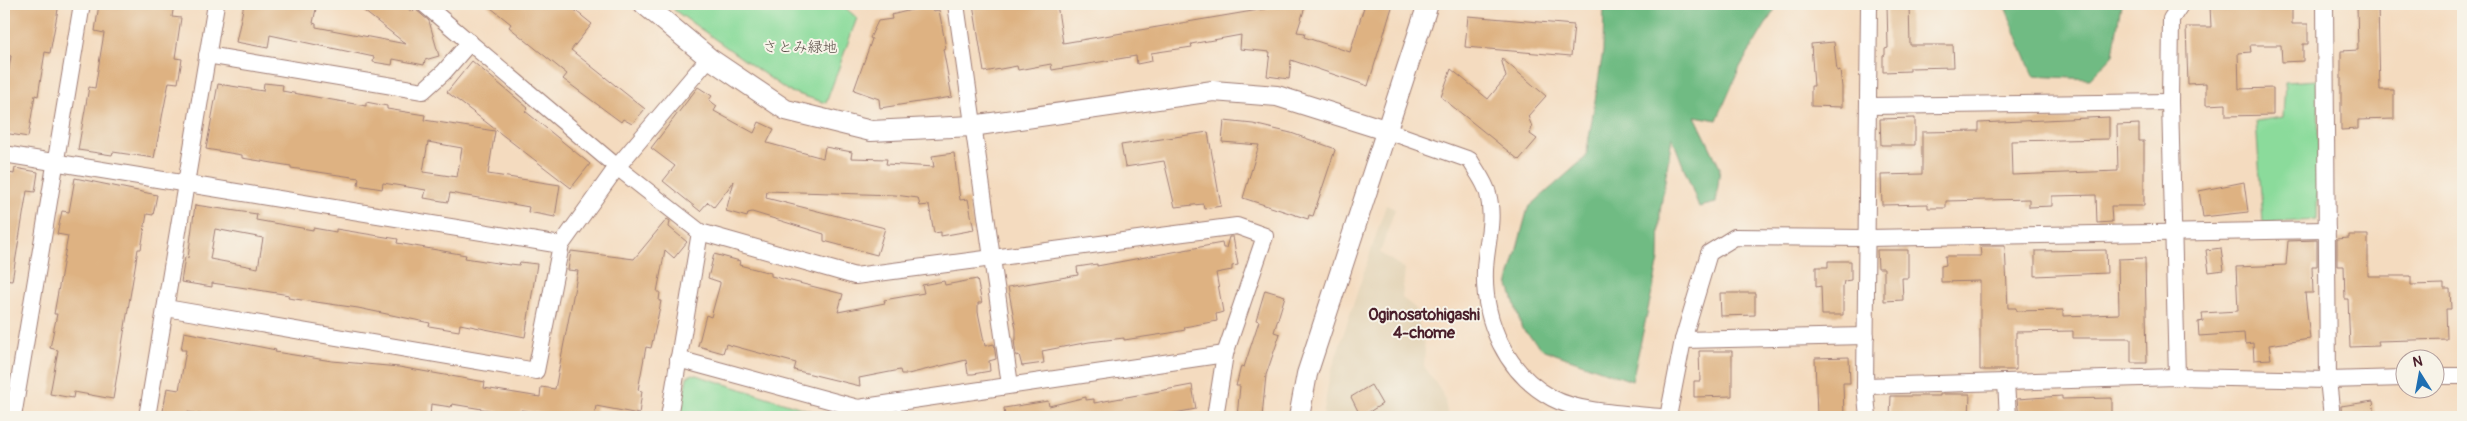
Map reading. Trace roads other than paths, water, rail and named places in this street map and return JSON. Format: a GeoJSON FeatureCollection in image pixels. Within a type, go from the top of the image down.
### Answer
{"type":"FeatureCollection","features":[{"type":"Feature","properties":{"kind":"street"},"geometry":{"type":"LineString","coordinates":[[12,417],[57,163],[82,4]]}},
{"type":"Feature","properties":{"kind":"street"},"geometry":{"type":"LineString","coordinates":[[148,417],[216,4]]}},
{"type":"Feature","properties":{"kind":"street"},"geometry":{"type":"LineString","coordinates":[[424,4],[618,167],[700,232],[855,276],[1237,226],[1265,236],[1225,354],[1215,417]]}},
{"type":"Feature","properties":{"kind":"street"},"geometry":{"type":"LineString","coordinates":[[644,4],[709,58],[786,110],[871,132],[972,126],[1213,91],[1277,96],[1385,130],[1470,160],[1488,193],[1492,224],[1485,270],[1488,310],[1500,345],[1517,372],[1552,399],[1597,412],[1660,417]]}},
{"type":"Feature","properties":{"kind":"street"},"geometry":{"type":"LineString","coordinates":[[956,4],[1010,385]]}},
{"type":"Feature","properties":{"kind":"street"},"geometry":{"type":"LineString","coordinates":[[1299,417],[1307,374],[1385,130],[1428,4]]}},
{"type":"Feature","properties":{"kind":"street"},"geometry":{"type":"LineString","coordinates":[[1868,417],[1866,336],[1869,4]]}},
{"type":"Feature","properties":{"kind":"street"},"geometry":{"type":"LineString","coordinates":[[2177,378],[2170,102],[2171,19],[2181,4]]}},
{"type":"Feature","properties":{"kind":"street"},"geometry":{"type":"LineString","coordinates":[[2325,4],[2328,380],[2332,417]]}},
{"type":"Feature","properties":{"kind":"street"},"geometry":{"type":"LineString","coordinates":[[207,55],[423,91],[444,72],[470,42]]}},
{"type":"Feature","properties":{"kind":"street"},"geometry":{"type":"LineString","coordinates":[[166,308],[536,371],[561,245],[618,167],[709,58]]}},
{"type":"Feature","properties":{"kind":"street"},"geometry":{"type":"LineString","coordinates":[[1868,106],[2170,102]]}},
{"type":"Feature","properties":{"kind":"street"},"geometry":{"type":"LineString","coordinates":[[4,154],[561,245]]}},
{"type":"Feature","properties":{"kind":"street"},"geometry":{"type":"LineString","coordinates":[[1668,417],[1683,340],[1709,253],[1734,237],[1867,238],[2327,230]]}},
{"type":"Feature","properties":{"kind":"street"},"geometry":{"type":"LineString","coordinates":[[669,417],[700,232]]}},
{"type":"Feature","properties":{"kind":"street"},"geometry":{"type":"LineString","coordinates":[[1683,340],[1866,336]]}},
{"type":"Feature","properties":{"kind":"street"},"geometry":{"type":"LineString","coordinates":[[678,359],[858,408],[1225,354]]}},
{"type":"Feature","properties":{"kind":"street"},"geometry":{"type":"LineString","coordinates":[[2444,376],[2463,376]]}},
{"type":"Feature","properties":{"kind":"street"},"geometry":{"type":"LineString","coordinates":[[1866,386],[2177,378],[2328,380],[2394,378]]}},
{"type":"Feature","properties":{"kind":"street"},"geometry":{"type":"LineString","coordinates":[[2006,382],[2008,417]]}},
{"type":"Feature","properties":{"kind":"district","name":"Oginosatohigashi 4-chome"},"geometry":{"type":"Point","coordinates":[1424,324]}},
{"type":"Feature","properties":{"kind":"park label","name":"さとみ緑地"},"geometry":{"type":"Point","coordinates":[800,47]}}]}
